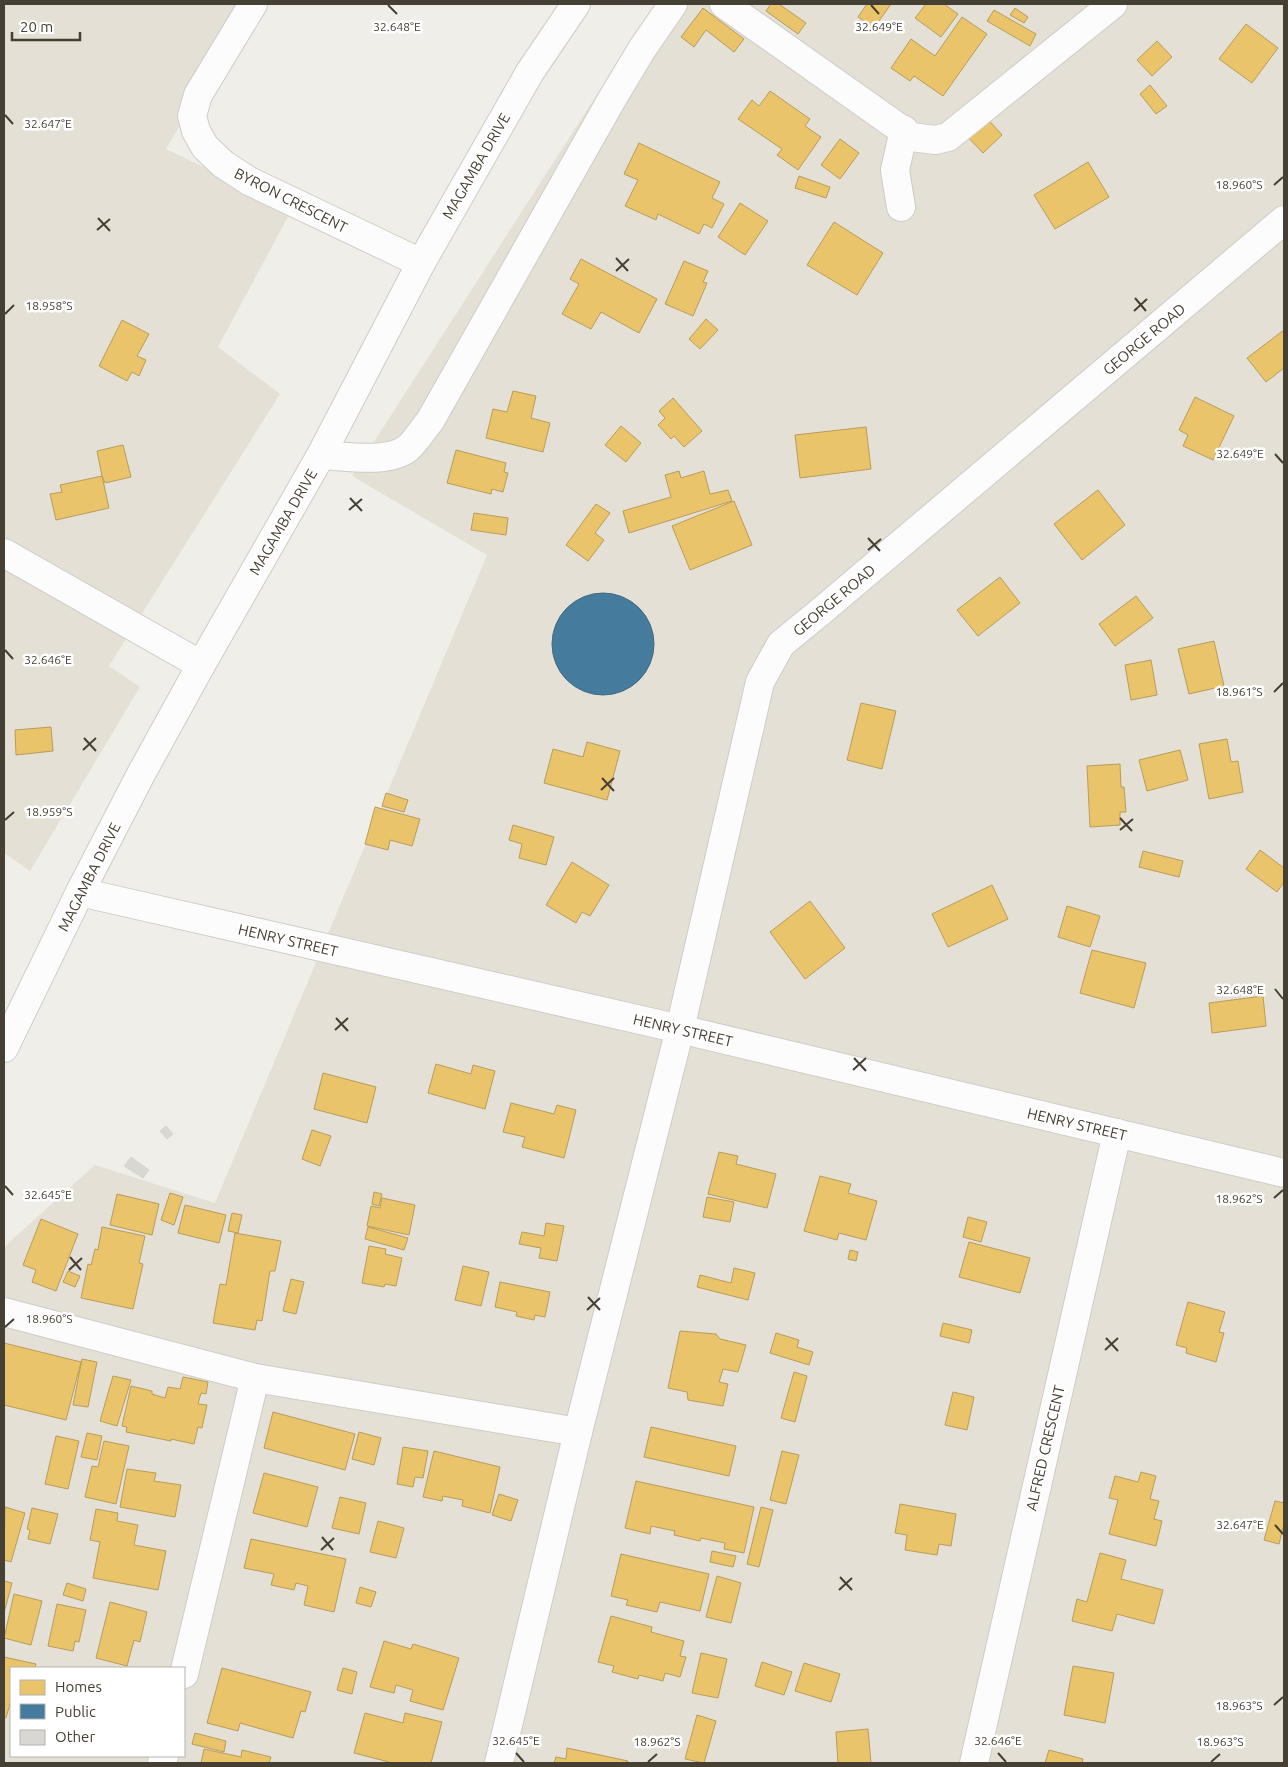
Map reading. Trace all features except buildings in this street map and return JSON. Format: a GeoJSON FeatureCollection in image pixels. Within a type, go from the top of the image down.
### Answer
{"type":"FeatureCollection","features":[{"type":"Feature","properties":{"kind":"street","name":"BYRON CRESCENT"},"geometry":{"type":"LineString","coordinates":[[253,4],[198,95],[192,116],[196,131],[204,147],[222,164],[249,181],[420,263]]}},
{"type":"Feature","properties":{"kind":"street","name":"MAGAMBA DRIVE"},"geometry":{"type":"LineString","coordinates":[[4,1048],[80,892],[141,774],[321,455],[420,263],[530,72],[576,4]]}},
{"type":"Feature","properties":{"kind":"street"},"geometry":{"type":"LineString","coordinates":[[321,455],[385,458],[397,455],[409,448],[430,421],[612,99],[642,49],[673,4]]}},
{"type":"Feature","properties":{"kind":"street"},"geometry":{"type":"LineString","coordinates":[[724,4],[912,137],[935,140],[948,137],[1113,4]]}},
{"type":"Feature","properties":{"kind":"street"},"geometry":{"type":"LineString","coordinates":[[901,207],[896,170],[904,130]]}},
{"type":"Feature","properties":{"kind":"street","name":"GEORGE ROAD"},"geometry":{"type":"LineString","coordinates":[[500,1763],[578,1432],[680,1029],[760,682],[781,644],[819,614],[1284,220]]}},
{"type":"Feature","properties":{"kind":"street"},"geometry":{"type":"LineString","coordinates":[[4,553],[202,665]]}},
{"type":"Feature","properties":{"kind":"street","name":"HENRY STREET"},"geometry":{"type":"LineString","coordinates":[[80,892],[680,1029],[1284,1173]]}},
{"type":"Feature","properties":{"kind":"street","name":"ALFRED CRESCENT"},"geometry":{"type":"LineString","coordinates":[[974,1763],[1117,1133]]}},
{"type":"Feature","properties":{"kind":"street"},"geometry":{"type":"LineString","coordinates":[[4,1312],[255,1378],[578,1432]]}},
{"type":"Feature","properties":{"kind":"street"},"geometry":{"type":"LineString","coordinates":[[185,1670],[255,1378]]}},
{"type":"Feature","properties":{"kind":"shaded area"},"geometry":{"type":"Polygon","coordinates":[[[4,4],[251,4],[166,149],[292,209],[218,347],[280,394],[109,666],[140,687],[30,871],[4,853],[4,4]]]}},
{"type":"Feature","properties":{"kind":"shaded area"},"geometry":{"type":"Polygon","coordinates":[[[655,4],[1284,4],[1284,1763],[4,1763],[4,1247],[95,1165],[215,1203],[487,555],[352,476],[655,4]]]}}]}
